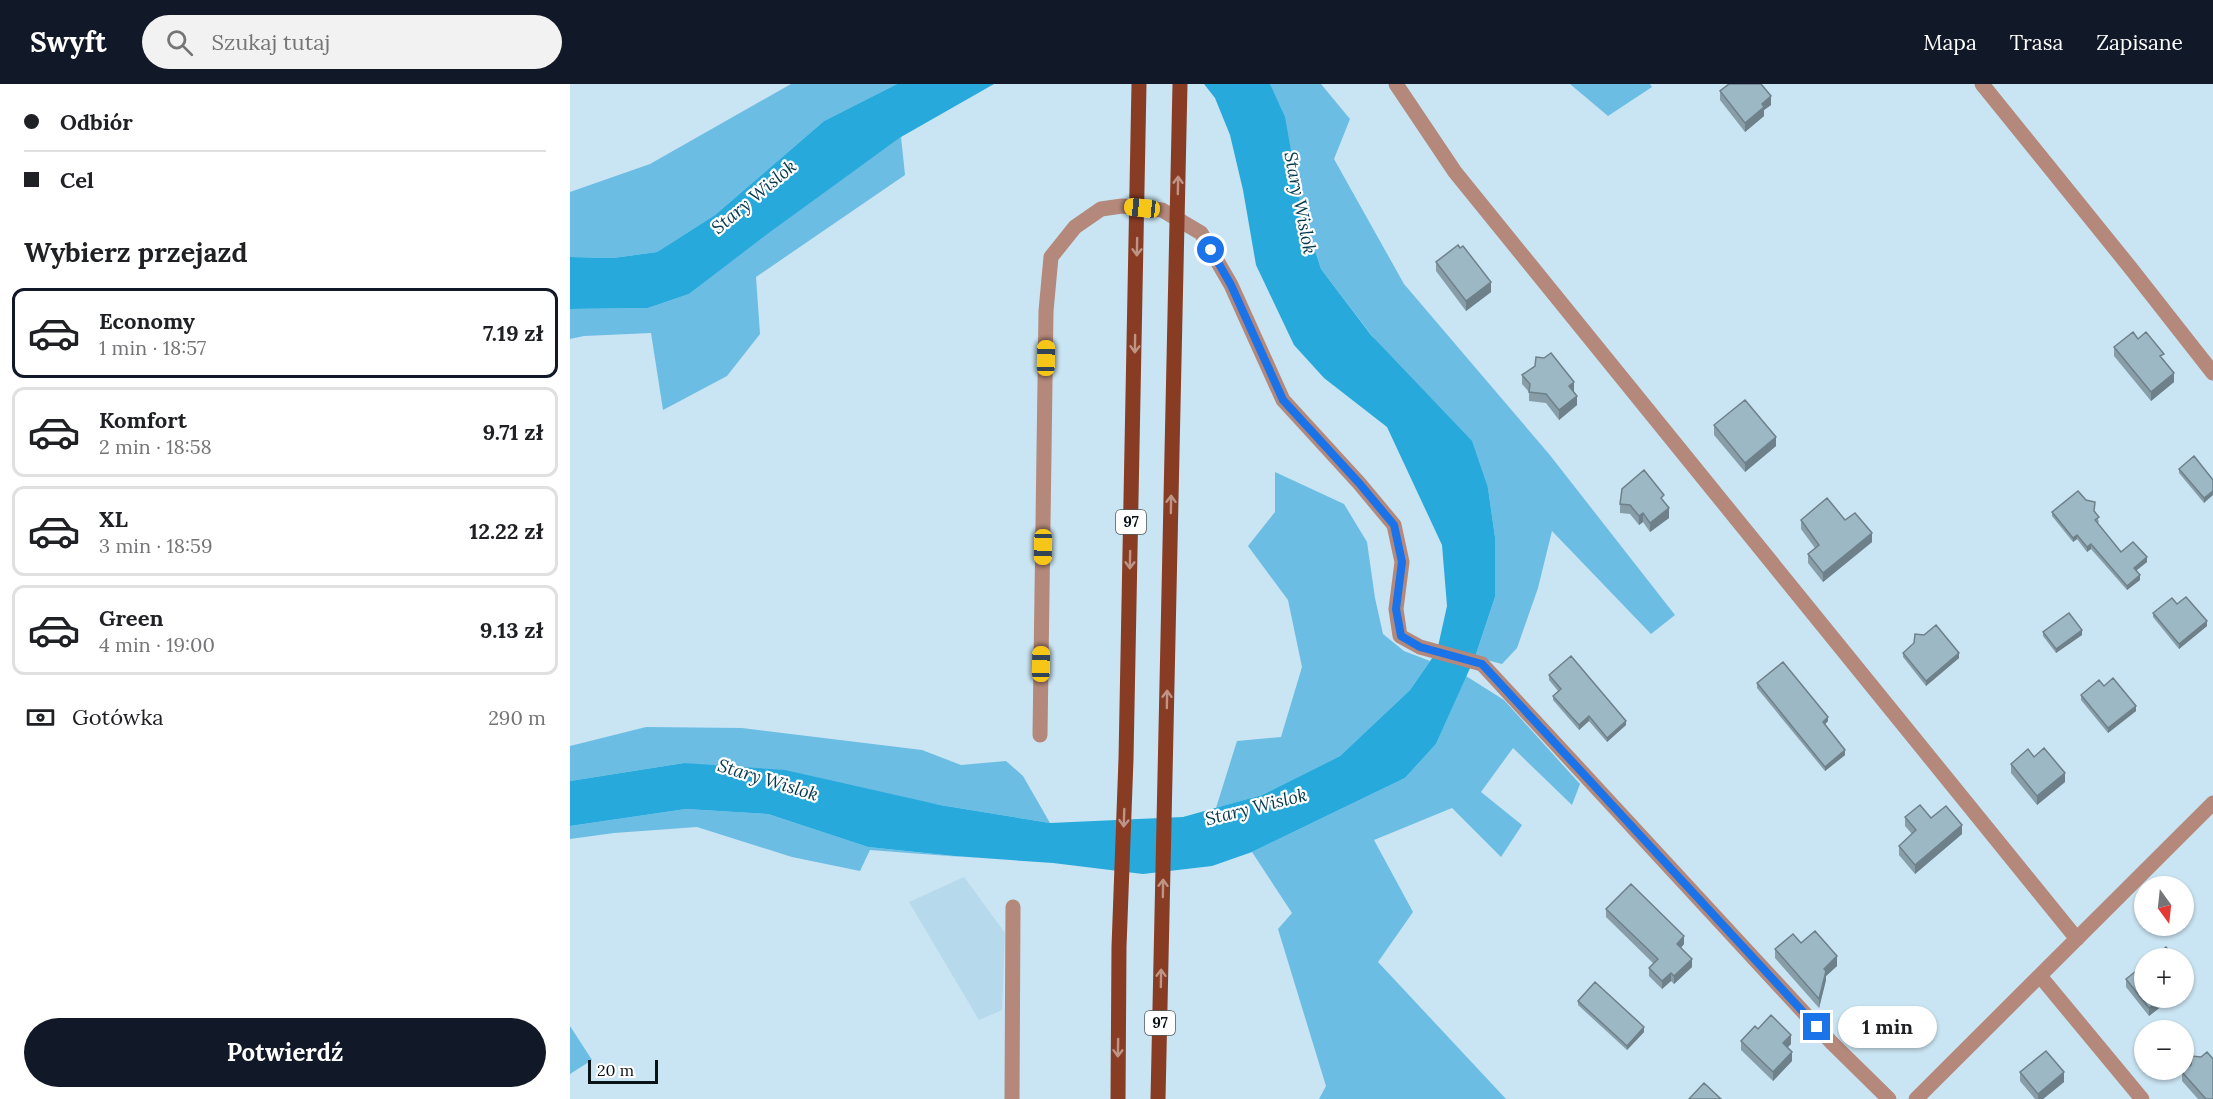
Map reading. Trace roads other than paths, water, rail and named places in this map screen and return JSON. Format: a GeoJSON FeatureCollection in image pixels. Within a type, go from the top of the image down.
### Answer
{"type":"FeatureCollection","features":[{"type":"Feature","properties":{"kind":"main road","name":"97"},"geometry":{"type":"LineString","coordinates":[[1118,1099],[1119,947],[1126,759],[1139,84]]}},
{"type":"Feature","properties":{"kind":"main road","name":"97"},"geometry":{"type":"LineString","coordinates":[[1158,1099],[1180,84]]}},
{"type":"Feature","properties":{"kind":"street"},"geometry":{"type":"LineString","coordinates":[[1396,84],[1455,172],[2077,939]]}},
{"type":"Feature","properties":{"kind":"street"},"geometry":{"type":"LineString","coordinates":[[1982,84],[2213,373]]}},
{"type":"Feature","properties":{"kind":"street"},"geometry":{"type":"LineString","coordinates":[[1040,735],[1046,311],[1051,257],[1075,227],[1101,209],[1122,206],[1162,210],[1201,233],[1231,285],[1283,400],[1394,525],[1402,562],[1396,609],[1401,636],[1420,647],[1482,664],[1824,1035],[1889,1099]]}},
{"type":"Feature","properties":{"kind":"street"},"geometry":{"type":"LineString","coordinates":[[1916,1099],[2213,803]]}},
{"type":"Feature","properties":{"kind":"street"},"geometry":{"type":"LineString","coordinates":[[1012,1099],[1013,907]]}},
{"type":"Feature","properties":{"kind":"street"},"geometry":{"type":"LineString","coordinates":[[2040,976],[2142,1099]]}},
{"type":"Feature","properties":{"kind":"water","name":"Stary Wislok"},"geometry":{"type":"Polygon","coordinates":[[[897,84],[994,84],[901,137],[689,294],[648,308],[570,309],[570,257],[613,258],[657,252],[715,215],[824,121],[897,84]]]}},
{"type":"Feature","properties":{"kind":"water","name":"Stary Wislok"},"geometry":{"type":"Polygon","coordinates":[[[1204,84],[1270,84],[1285,117],[1301,207],[1321,269],[1371,335],[1472,441],[1488,488],[1495,537],[1495,597],[1475,657],[1436,744],[1405,778],[1252,852],[1212,866],[1143,874],[1053,863],[868,847],[768,814],[686,809],[570,826],[570,781],[684,763],[785,770],[940,805],[1050,823],[1183,817],[1262,795],[1340,756],[1410,690],[1437,651],[1447,606],[1442,545],[1387,427],[1324,378],[1294,345],[1256,265],[1243,190],[1230,135],[1215,98],[1204,84]]]}}]}
